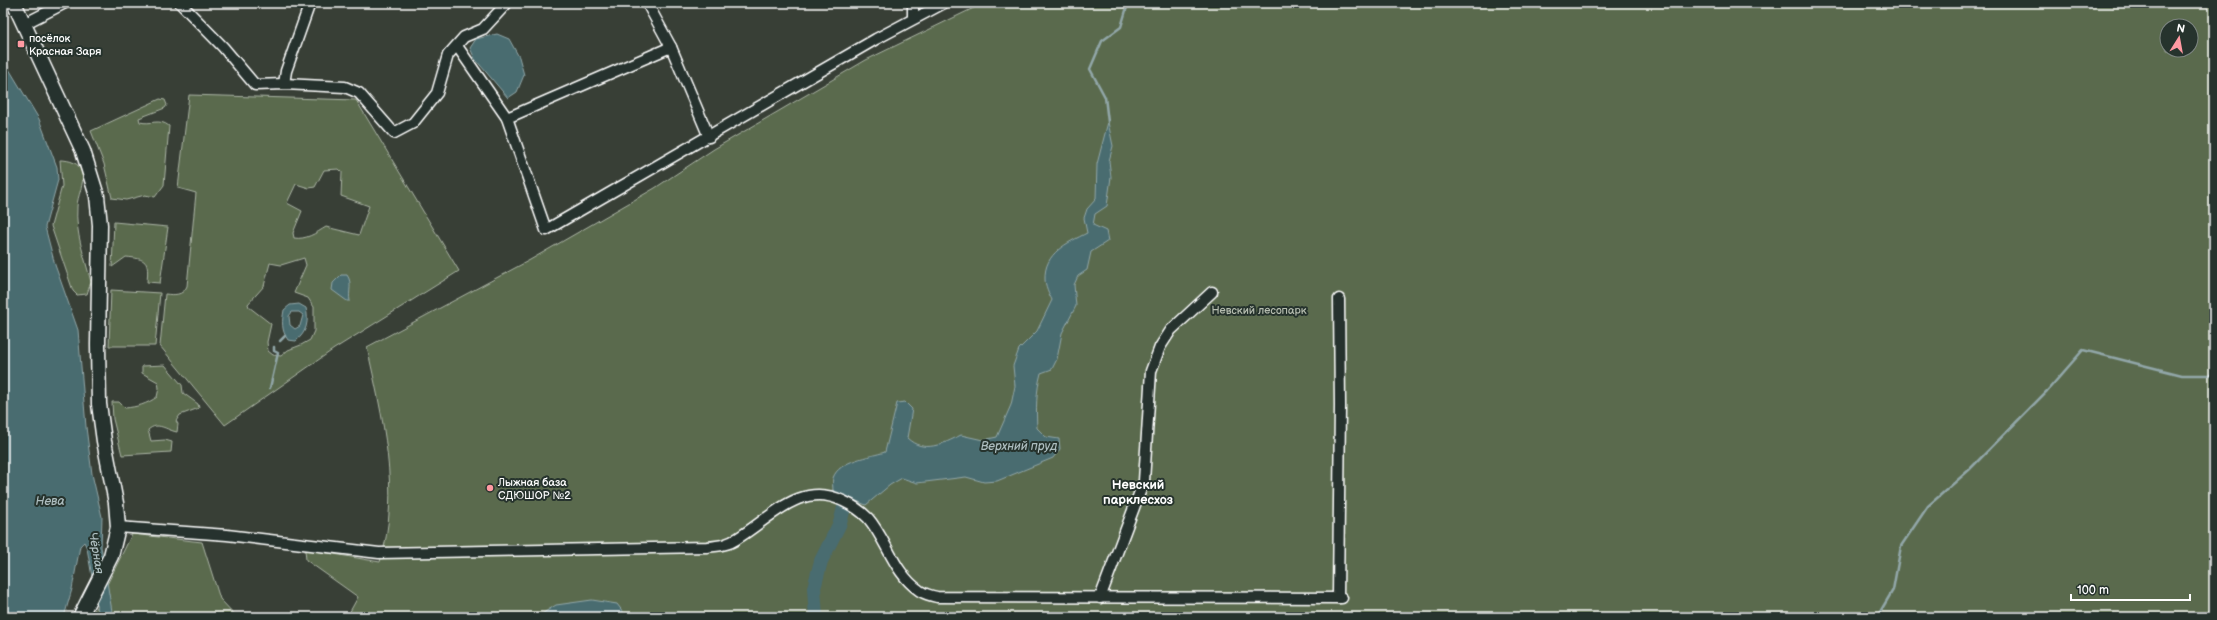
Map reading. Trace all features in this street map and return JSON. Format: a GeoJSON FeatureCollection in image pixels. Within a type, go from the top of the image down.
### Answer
{"type":"FeatureCollection","features":[{"type":"Feature","properties":{"kind":"main road"},"geometry":{"type":"LineString","coordinates":[[14,3],[83,151],[97,196],[100,240],[98,345],[99,404],[104,441],[116,503],[118,527],[115,547],[80,617]]}},
{"type":"Feature","properties":{"kind":"street"},"geometry":{"type":"LineString","coordinates":[[24,24],[65,3]]}},
{"type":"Feature","properties":{"kind":"street"},"geometry":{"type":"LineString","coordinates":[[180,3],[223,47],[255,85],[284,84],[345,87],[359,93],[394,133],[413,123],[437,94],[448,55],[464,37],[483,29],[507,3]]}},
{"type":"Feature","properties":{"kind":"street"},"geometry":{"type":"LineString","coordinates":[[284,84],[286,71],[310,3]]}},
{"type":"Feature","properties":{"kind":"street"},"geometry":{"type":"LineString","coordinates":[[647,3],[671,47],[709,137]]}},
{"type":"Feature","properties":{"kind":"street"},"geometry":{"type":"LineString","coordinates":[[913,3],[914,18]]}},
{"type":"Feature","properties":{"kind":"street"},"geometry":{"type":"LineString","coordinates":[[456,46],[507,118],[546,230],[914,18],[944,3]]}},
{"type":"Feature","properties":{"kind":"street"},"geometry":{"type":"LineString","coordinates":[[507,118],[671,47]]}},
{"type":"Feature","properties":{"kind":"street"},"geometry":{"type":"LineString","coordinates":[[1100,598],[1144,481],[1151,371],[1160,347],[1171,330],[1212,292]]}},
{"type":"Feature","properties":{"kind":"street"},"geometry":{"type":"LineString","coordinates":[[118,527],[227,535],[379,553],[706,547],[723,545],[738,539],[789,502],[809,496],[831,495],[858,508],[869,519],[908,581],[921,592],[937,597],[1340,598],[1340,406],[1338,299]]}},
{"type":"Feature","properties":{"kind":"green space","name":"Невский лесопарк"},"geometry":{"type":"Polygon","coordinates":[[[984,3],[2214,3],[2214,617],[347,617],[358,597],[306,560],[305,549],[380,562],[386,536],[390,482],[384,427],[367,347],[530,260],[655,188],[714,149],[866,60],[984,3]]]}},
{"type":"Feature","properties":{"kind":"green space"},"geometry":{"type":"Polygon","coordinates":[[[189,95],[356,100],[459,271],[334,349],[225,425],[160,346],[165,294],[175,295],[181,293],[187,286],[196,193],[178,188],[189,95]],[[339,169],[324,170],[315,187],[309,188],[296,184],[287,203],[302,211],[293,233],[294,238],[307,237],[326,227],[359,235],[369,206],[341,196],[342,172],[339,169]],[[304,258],[281,265],[270,263],[264,286],[248,304],[249,307],[271,324],[267,342],[268,351],[273,355],[281,356],[288,350],[310,340],[314,331],[314,307],[308,298],[294,293],[306,265],[304,258]]]}},
{"type":"Feature","properties":{"kind":"green space"},"geometry":{"type":"Polygon","coordinates":[[[160,99],[165,100],[167,105],[165,108],[139,118],[140,122],[162,122],[169,126],[164,185],[155,197],[145,195],[126,200],[112,198],[104,164],[91,131],[160,99]]]}},
{"type":"Feature","properties":{"kind":"green space"},"geometry":{"type":"Polygon","coordinates":[[[60,160],[77,164],[83,177],[77,203],[77,217],[81,245],[91,282],[87,294],[77,295],[73,291],[51,226],[62,186],[60,160]]]}},
{"type":"Feature","properties":{"kind":"green space"},"geometry":{"type":"Polygon","coordinates":[[[114,222],[168,227],[160,283],[147,282],[147,265],[142,260],[126,257],[112,267],[114,222]]]}},
{"type":"Feature","properties":{"kind":"green space"},"geometry":{"type":"Polygon","coordinates":[[[111,290],[160,293],[155,346],[109,346],[111,290]]]}},
{"type":"Feature","properties":{"kind":"green space"},"geometry":{"type":"Polygon","coordinates":[[[165,365],[182,385],[183,393],[198,404],[199,408],[180,415],[176,421],[178,424],[177,432],[159,426],[152,427],[148,430],[151,441],[165,440],[172,442],[171,452],[122,455],[113,419],[112,402],[119,402],[125,408],[129,408],[146,403],[157,397],[159,388],[158,382],[142,373],[142,366],[165,365]]]}},
{"type":"Feature","properties":{"kind":"green space"},"geometry":{"type":"Polygon","coordinates":[[[132,534],[202,542],[220,599],[237,617],[91,617],[132,534]]]}},
{"type":"Feature","properties":{"kind":"water"},"geometry":{"type":"Polygon","coordinates":[[[497,34],[509,39],[519,57],[524,75],[517,92],[508,98],[475,59],[470,48],[476,39],[497,34]]]}},
{"type":"Feature","properties":{"kind":"water","name":"Нева"},"geometry":{"type":"Polygon","coordinates":[[[3,50],[9,69],[39,119],[57,167],[58,180],[45,227],[55,265],[78,330],[86,427],[92,474],[102,517],[101,547],[113,617],[99,617],[87,548],[84,542],[80,546],[72,589],[64,617],[3,617],[3,50]]]}},
{"type":"Feature","properties":{"kind":"water","name":"Верхний пруд"},"geometry":{"type":"Polygon","coordinates":[[[1108,122],[1113,146],[1109,161],[1111,177],[1107,206],[1095,214],[1093,225],[1106,231],[1108,241],[1091,252],[1087,270],[1078,276],[1074,285],[1076,306],[1062,333],[1057,359],[1052,369],[1041,373],[1038,387],[1037,428],[1046,437],[1059,439],[1060,449],[1053,458],[997,481],[984,482],[966,477],[917,483],[902,478],[890,485],[866,505],[833,491],[833,478],[836,472],[842,467],[856,460],[885,452],[897,403],[905,402],[912,409],[907,438],[920,446],[934,446],[947,442],[961,435],[983,440],[997,437],[1011,405],[1015,386],[1013,366],[1019,349],[1037,331],[1052,300],[1047,290],[1045,281],[1048,262],[1058,250],[1087,233],[1084,218],[1087,209],[1096,199],[1097,164],[1108,122]]]}},
{"type":"Feature","properties":{"kind":"water"},"geometry":{"type":"Polygon","coordinates":[[[341,275],[347,275],[349,278],[350,301],[347,301],[332,290],[333,283],[341,275]]]}},
{"type":"Feature","properties":{"kind":"water"},"geometry":{"type":"Polygon","coordinates":[[[299,304],[306,308],[307,313],[305,330],[296,341],[288,340],[283,329],[284,310],[290,305],[299,304]],[[292,312],[289,316],[290,325],[295,329],[300,326],[303,315],[299,312],[292,312]]]}},
{"type":"Feature","properties":{"kind":"water"},"geometry":{"type":"Polygon","coordinates":[[[592,600],[617,604],[627,617],[537,617],[556,605],[592,600]]]}},
{"type":"Feature","properties":{"kind":"waterway"},"geometry":{"type":"LineString","coordinates":[[1108,122],[1105,97],[1090,69],[1102,41],[1121,27],[1127,7],[1134,3]]}},
{"type":"Feature","properties":{"kind":"waterway"},"geometry":{"type":"LineString","coordinates":[[280,341],[285,336]]}},
{"type":"Feature","properties":{"kind":"waterway"},"geometry":{"type":"LineString","coordinates":[[270,388],[278,353],[274,351],[274,347]]}},
{"type":"Feature","properties":{"kind":"waterway"},"geometry":{"type":"LineString","coordinates":[[1877,617],[1893,590],[1901,546],[1928,506],[1969,470],[2047,391],[2083,350],[2182,375],[2214,375]]}},
{"type":"Feature","properties":{"kind":"waterway"},"geometry":{"type":"LineString","coordinates":[[816,617],[814,588],[821,561],[840,523],[845,504]]}},
{"type":"Feature","properties":{"kind":"place","name":"посёлок Красная Заря"},"geometry":{"type":"Point","coordinates":[21,44]}},
{"type":"Feature","properties":{"kind":"place","name":"Лыжная база СДЮШОР №2"},"geometry":{"type":"Point","coordinates":[490,488]}},
{"type":"Feature","properties":{"kind":"district","name":"Невский парклесхоз"},"geometry":{"type":"Point","coordinates":[1138,492]}},
{"type":"Feature","properties":{"kind":"water label","name":"Чёрная"},"geometry":{"type":"Point","coordinates":[96,553]}}]}
